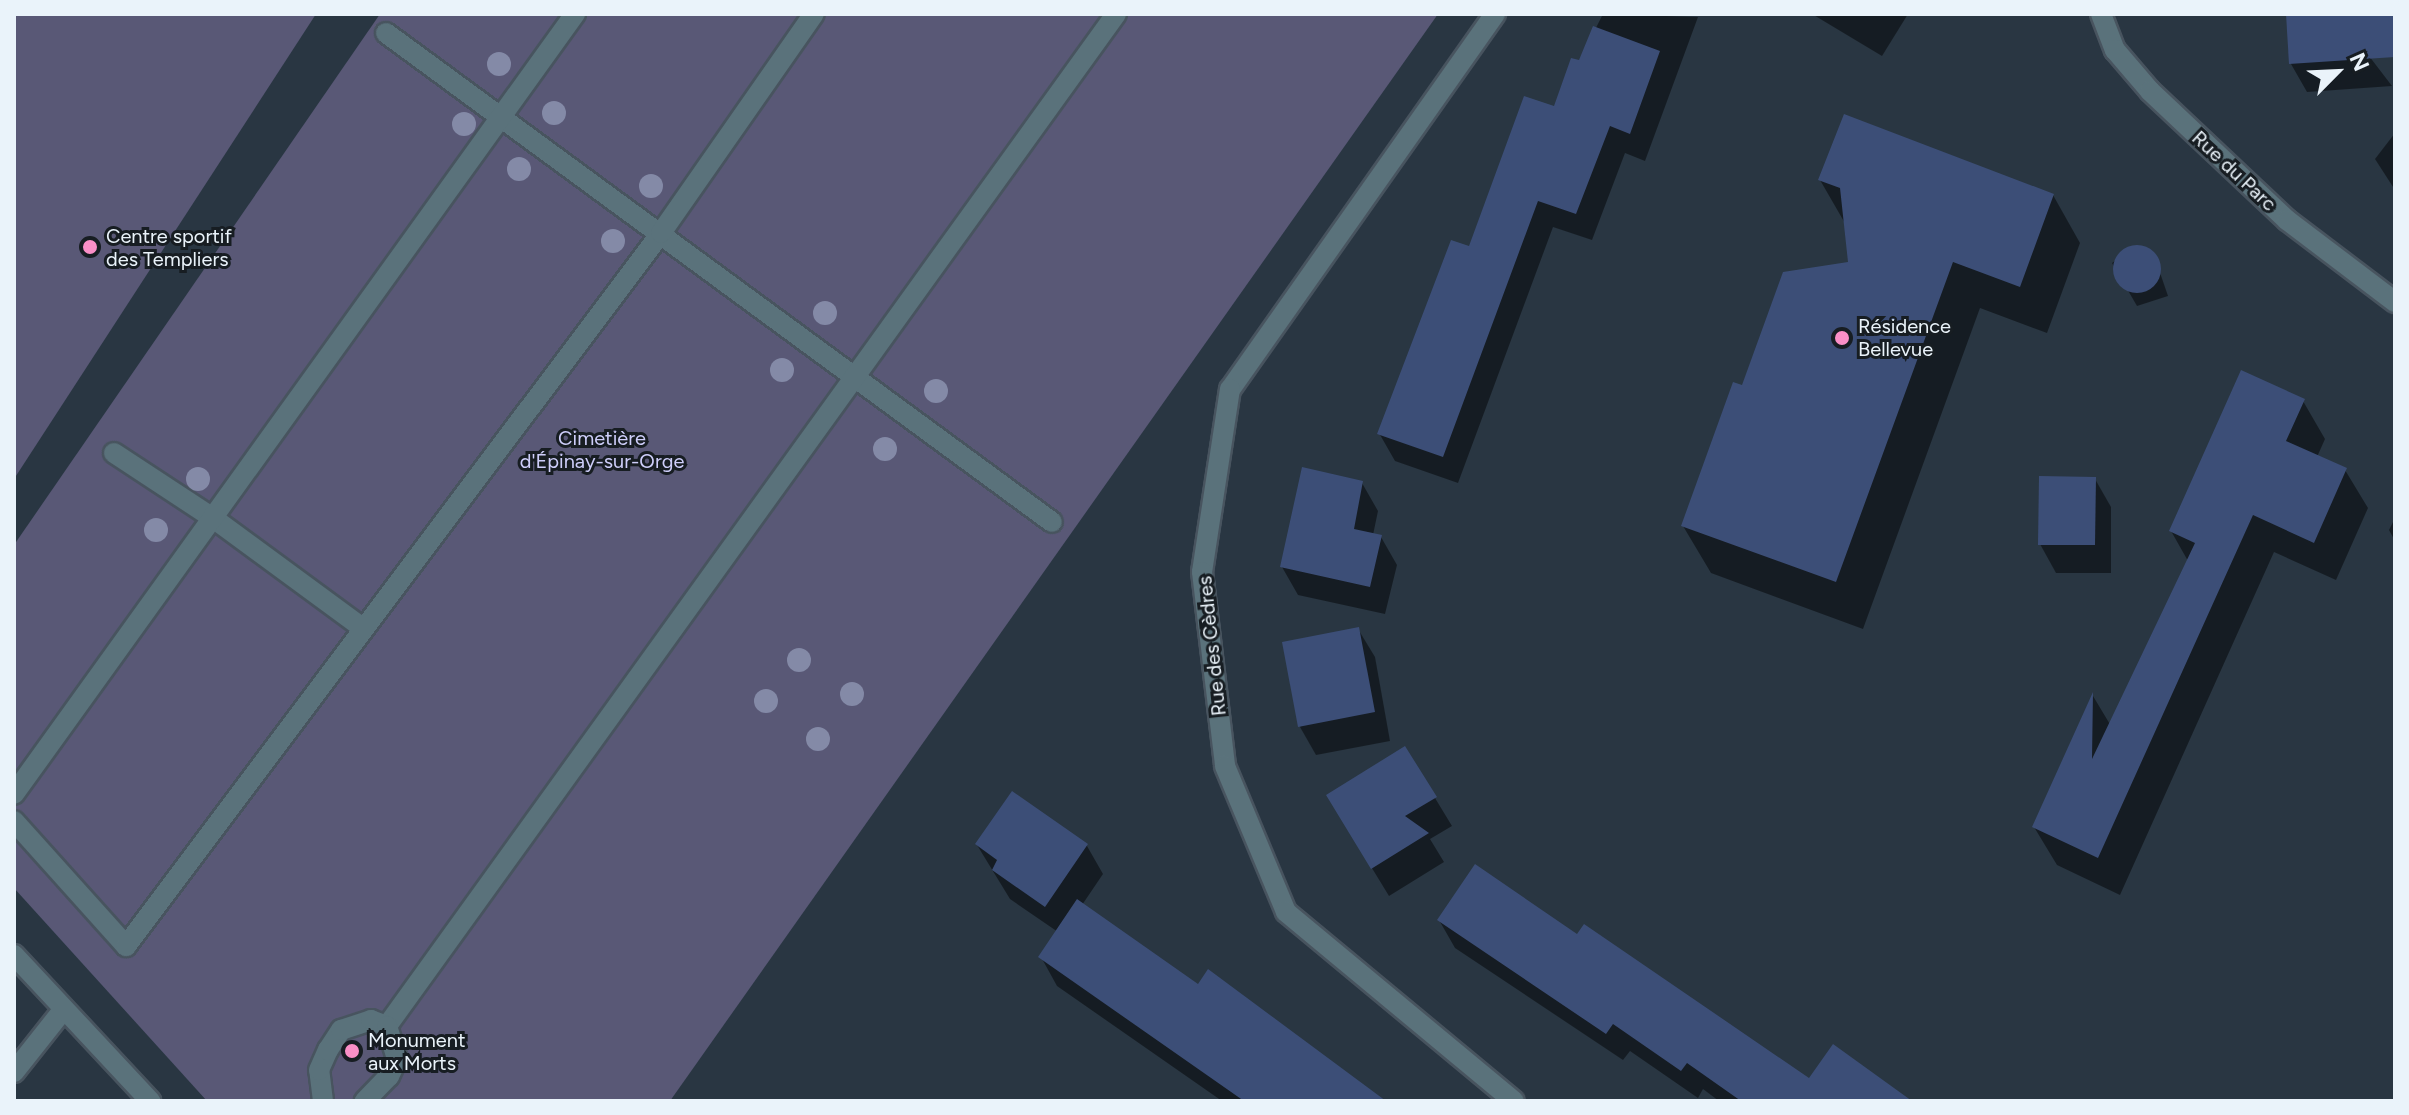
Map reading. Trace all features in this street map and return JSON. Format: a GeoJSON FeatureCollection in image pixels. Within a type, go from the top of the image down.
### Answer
{"type":"FeatureCollection","features":[{"type":"Feature","properties":{"kind":"street"},"geometry":{"type":"LineString","coordinates":[[14,794],[575,14]]}},
{"type":"Feature","properties":{"kind":"street"},"geometry":{"type":"LineString","coordinates":[[14,821],[126,946],[661,233],[814,14]]}},
{"type":"Feature","properties":{"kind":"street"},"geometry":{"type":"LineString","coordinates":[[387,1026],[858,378],[1116,14]]}},
{"type":"Feature","properties":{"kind":"street","name":"Rue des Cèdres"},"geometry":{"type":"LineString","coordinates":[[1495,14],[1230,389],[1202,572],[1225,766],[1286,912],[1514,1101]]}},
{"type":"Feature","properties":{"kind":"street","name":"Rue du Parc"},"geometry":{"type":"LineString","coordinates":[[2101,14],[2115,50],[2150,91],[2287,220],[2395,302]]}},
{"type":"Feature","properties":{"kind":"street"},"geometry":{"type":"LineString","coordinates":[[386,33],[1052,522]]}},
{"type":"Feature","properties":{"kind":"street"},"geometry":{"type":"LineString","coordinates":[[114,453],[213,518],[364,629]]}},
{"type":"Feature","properties":{"kind":"street"},"geometry":{"type":"LineString","coordinates":[[14,955],[150,1101]]}},
{"type":"Feature","properties":{"kind":"street"},"geometry":{"type":"LineString","coordinates":[[14,1072],[64,1009]]}},
{"type":"Feature","properties":{"kind":"street"},"geometry":{"type":"LineString","coordinates":[[323,1101],[319,1070],[341,1030],[358,1021],[387,1026]]}},
{"type":"Feature","properties":{"kind":"street"},"geometry":{"type":"LineString","coordinates":[[365,1101],[389,1076],[397,1059],[387,1026]]}},
{"type":"Feature","properties":{"kind":"green space","name":"Centre sportif des Templiers"},"geometry":{"type":"Polygon","coordinates":[[[14,14],[316,14],[14,479],[14,14]]]}},
{"type":"Feature","properties":{"kind":"green space","name":"Cimetière d'Épinay-sur-Orge"},"geometry":{"type":"Polygon","coordinates":[[[380,14],[1438,14],[670,1101],[207,1101],[14,888],[14,545],[380,14]]]}},
{"type":"Feature","properties":{"kind":"building"},"geometry":{"type":"Polygon","coordinates":[[[2286,14],[2395,14],[2395,57],[2289,64],[2286,14]]]}},
{"type":"Feature","properties":{"kind":"building"},"geometry":{"type":"Polygon","coordinates":[[[1593,26],[1660,51],[1630,134],[1610,126],[1576,214],[1538,201],[1443,457],[1377,434],[1451,240],[1469,246],[1524,96],[1554,106],[1571,58],[1579,60],[1593,26]]]}},
{"type":"Feature","properties":{"kind":"building","name":"Résidence Bellevue"},"geometry":{"type":"Polygon","coordinates":[[[1844,114],[2054,194],[2020,287],[1953,262],[1836,582],[1681,526],[1733,382],[1742,385],[1783,272],[1848,262],[1840,188],[1818,180],[1844,114]]]}},
{"type":"Feature","properties":{"kind":"building"},"geometry":{"type":"Polygon","coordinates":[[[2137,245],[2154,252],[2161,269],[2154,286],[2137,293],[2120,286],[2113,269],[2120,252],[2137,245]]]}},
{"type":"Feature","properties":{"kind":"building"},"geometry":{"type":"Polygon","coordinates":[[[2241,370],[2305,399],[2286,441],[2347,468],[2314,543],[2253,515],[2098,858],[2032,827],[2093,692],[2092,759],[2195,543],[2169,531],[2241,370]]]}},
{"type":"Feature","properties":{"kind":"building"},"geometry":{"type":"Polygon","coordinates":[[[1302,467],[1363,481],[1354,529],[1382,535],[1370,587],[1280,567],[1302,467]]]}},
{"type":"Feature","properties":{"kind":"building"},"geometry":{"type":"Polygon","coordinates":[[[2039,476],[2096,477],[2095,545],[2038,545],[2039,476]]]}},
{"type":"Feature","properties":{"kind":"building"},"geometry":{"type":"Polygon","coordinates":[[[1359,627],[1375,712],[1298,727],[1282,642],[1359,627]]]}},
{"type":"Feature","properties":{"kind":"building"},"geometry":{"type":"Polygon","coordinates":[[[1405,746],[1437,797],[1405,816],[1429,833],[1371,869],[1326,795],[1405,746]]]}},
{"type":"Feature","properties":{"kind":"building"},"geometry":{"type":"Polygon","coordinates":[[[1012,791],[1088,844],[1045,907],[992,870],[997,860],[975,844],[1012,791]]]}},
{"type":"Feature","properties":{"kind":"building"},"geometry":{"type":"Polygon","coordinates":[[[1475,864],[1577,934],[1584,924],[1809,1078],[1833,1044],[1912,1101],[1741,1101],[1687,1063],[1681,1071],[1613,1024],[1606,1034],[1437,920],[1475,864]]]}},
{"type":"Feature","properties":{"kind":"building"},"geometry":{"type":"Polygon","coordinates":[[[1077,899],[1198,984],[1208,969],[1386,1101],[1244,1101],[1038,957],[1077,899]]]}},
{"type":"Feature","properties":{"kind":"place","name":"Centre sportif des Templiers"},"geometry":{"type":"Point","coordinates":[90,247]}},
{"type":"Feature","properties":{"kind":"place","name":"Résidence Bellevue"},"geometry":{"type":"Point","coordinates":[1842,338]}},
{"type":"Feature","properties":{"kind":"place","name":"Monument aux Morts"},"geometry":{"type":"Point","coordinates":[352,1051]}}]}
